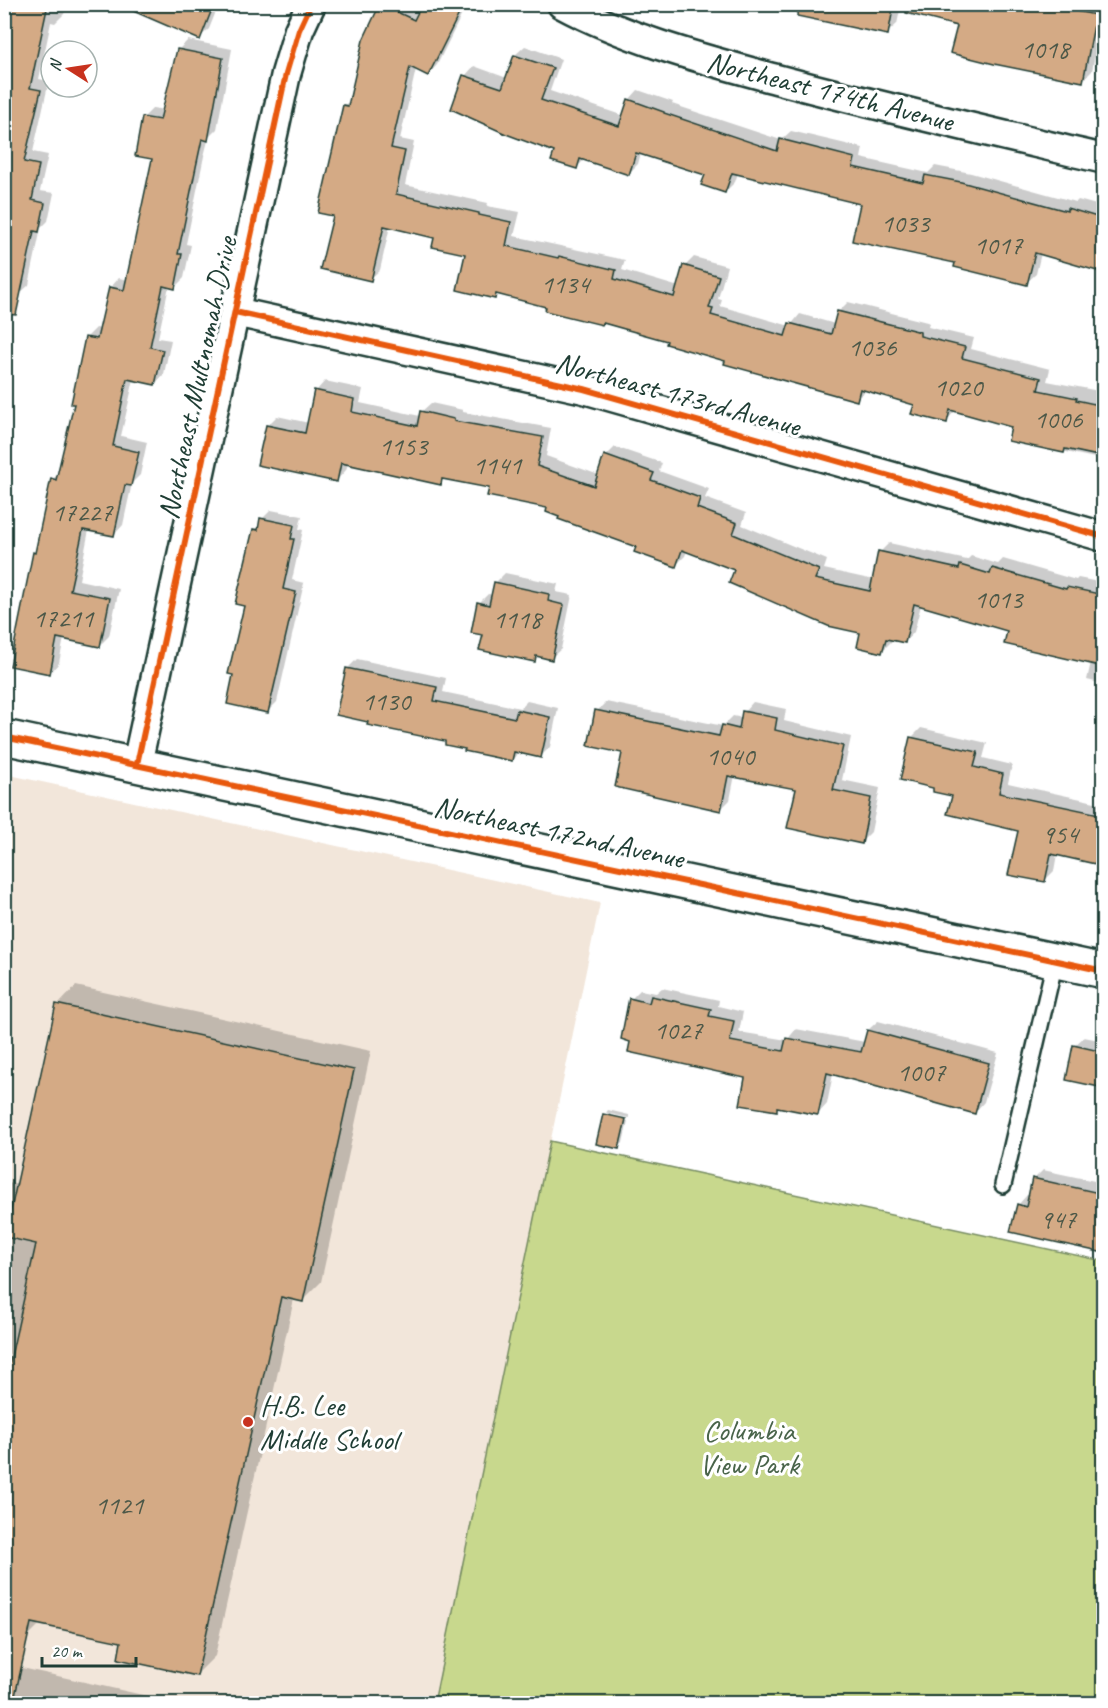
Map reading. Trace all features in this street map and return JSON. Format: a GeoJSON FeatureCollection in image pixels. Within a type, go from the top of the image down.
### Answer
{"type":"FeatureCollection","features":[{"type":"Feature","properties":{"kind":"street","name":"Northeast Multnomah Drive"},"geometry":{"type":"LineString","coordinates":[[137,764],[286,74],[299,30],[310,4]]}},
{"type":"Feature","properties":{"kind":"street","name":"Northeast 174th Avenue"},"geometry":{"type":"LineString","coordinates":[[562,4],[579,14],[632,36],[705,60],[834,94],[1104,159]]}},
{"type":"Feature","properties":{"kind":"street","name":"Northeast 173rd Avenue"},"geometry":{"type":"LineString","coordinates":[[235,312],[584,388],[1104,537]]}},
{"type":"Feature","properties":{"kind":"street","name":"Northeast 172nd Avenue"},"geometry":{"type":"LineString","coordinates":[[4,737],[1104,971]]}},
{"type":"Feature","properties":{"kind":"lane"},"geometry":{"type":"LineString","coordinates":[[1004,1185],[1055,961]]}},
{"type":"Feature","properties":{"kind":"shaded area","name":"H.B. Lee Middle School"},"geometry":{"type":"Polygon","coordinates":[[[5,774],[600,903],[434,1703],[5,1704],[5,774]]]}},
{"type":"Feature","properties":{"kind":"green space","name":"Columbia View Park"},"geometry":{"type":"Polygon","coordinates":[[[550,1141],[1103,1261],[1103,1703],[434,1703],[550,1141]]]}},
{"type":"Feature","properties":{"kind":"building"},"geometry":{"type":"Polygon","coordinates":[[[4,4],[48,4],[30,88],[39,90],[39,98],[24,162],[39,165],[32,200],[45,203],[39,232],[34,231],[16,315],[4,314],[4,4]]]}},
{"type":"Feature","properties":{"kind":"building"},"geometry":{"type":"Polygon","coordinates":[[[117,4],[214,4],[200,40],[117,4]]]}},
{"type":"Feature","properties":{"kind":"building"},"geometry":{"type":"Polygon","coordinates":[[[380,4],[414,20],[422,4],[446,4],[460,12],[428,76],[410,67],[391,148],[405,151],[396,194],[511,222],[506,246],[616,270],[614,279],[674,297],[683,265],[719,276],[709,308],[713,309],[711,315],[785,336],[789,323],[831,334],[837,311],[917,331],[920,332],[920,336],[965,347],[962,358],[1041,378],[1038,390],[1104,406],[1104,432],[1098,456],[1065,449],[1064,453],[1008,441],[1011,427],[950,410],[947,423],[911,414],[914,405],[860,389],[857,401],[724,364],[725,361],[666,344],[667,341],[603,323],[602,325],[545,311],[546,307],[496,294],[495,299],[457,290],[465,254],[432,247],[434,238],[384,226],[371,281],[320,269],[333,216],[318,213],[343,105],[348,106],[363,40],[380,4]]]}},
{"type":"Feature","properties":{"kind":"building"},"geometry":{"type":"Polygon","coordinates":[[[798,4],[894,4],[888,35],[797,16],[798,4]]]}},
{"type":"Feature","properties":{"kind":"building"},"geometry":{"type":"Polygon","coordinates":[[[907,4],[1040,4],[1096,15],[1083,82],[950,53],[957,26],[906,13],[907,4]]]}},
{"type":"Feature","properties":{"kind":"building"},"geometry":{"type":"Polygon","coordinates":[[[177,49],[223,58],[208,141],[202,139],[196,167],[178,254],[182,254],[175,289],[163,286],[150,347],[163,350],[155,385],[127,379],[113,446],[139,452],[131,486],[125,485],[114,536],[83,530],[70,590],[110,598],[100,647],[57,638],[50,674],[10,666],[33,552],[35,553],[51,478],[56,480],[74,404],[71,404],[85,337],[97,339],[109,287],[124,290],[152,159],[135,156],[142,117],[160,120],[177,49]]]}},
{"type":"Feature","properties":{"kind":"building"},"geometry":{"type":"Polygon","coordinates":[[[514,55],[553,68],[541,100],[619,126],[628,99],[777,151],[780,139],[855,158],[853,167],[923,183],[925,175],[961,182],[1104,219],[1104,273],[1035,253],[1027,285],[954,267],[955,263],[852,241],[860,204],[732,173],[725,193],[701,185],[705,175],[636,153],[629,175],[580,159],[577,169],[551,161],[554,152],[506,134],[451,109],[463,75],[502,88],[514,55]]]}},
{"type":"Feature","properties":{"kind":"building"},"geometry":{"type":"Polygon","coordinates":[[[314,390],[354,399],[352,412],[417,426],[420,411],[454,419],[454,421],[543,437],[537,466],[594,486],[604,455],[654,473],[651,480],[700,498],[697,508],[737,523],[733,534],[819,570],[815,579],[870,591],[878,551],[959,569],[960,565],[990,574],[992,568],[1066,589],[1067,587],[1104,595],[1104,667],[1004,644],[1007,631],[914,604],[905,643],[886,639],[882,653],[857,647],[860,633],[828,626],[729,583],[734,570],[682,550],[676,567],[634,552],[636,547],[558,519],[559,517],[546,512],[547,508],[487,496],[489,488],[442,479],[441,485],[341,463],[337,482],[257,465],[266,425],[305,433],[314,390]]]}},
{"type":"Feature","properties":{"kind":"building"},"geometry":{"type":"Polygon","coordinates":[[[260,518],[294,525],[291,539],[294,539],[283,589],[296,592],[268,713],[227,704],[233,675],[228,674],[244,606],[235,604],[253,529],[258,530],[260,518]]]}},
{"type":"Feature","properties":{"kind":"building"},"geometry":{"type":"Polygon","coordinates":[[[494,582],[549,594],[548,601],[564,605],[552,660],[536,656],[535,662],[479,650],[483,635],[471,633],[477,602],[489,605],[494,582]]]}},
{"type":"Feature","properties":{"kind":"building"},"geometry":{"type":"Polygon","coordinates":[[[346,668],[437,687],[434,701],[515,718],[517,710],[550,717],[541,758],[514,752],[512,761],[464,751],[465,749],[445,745],[445,741],[367,725],[368,722],[336,715],[346,668]]]}},
{"type":"Feature","properties":{"kind":"building"},"geometry":{"type":"Polygon","coordinates":[[[595,710],[719,736],[722,725],[739,729],[742,711],[777,718],[775,730],[843,746],[833,790],[871,798],[862,844],[787,828],[796,789],[728,776],[721,811],[615,787],[622,753],[588,746],[595,710]]]}},
{"type":"Feature","properties":{"kind":"building"},"geometry":{"type":"Polygon","coordinates":[[[910,737],[978,752],[974,767],[1003,774],[999,793],[1104,815],[1104,866],[1051,854],[1045,882],[1008,875],[1018,831],[947,814],[952,796],[933,792],[933,788],[900,780],[910,737]]]}},
{"type":"Feature","properties":{"kind":"building"},"geometry":{"type":"Polygon","coordinates":[[[651,996],[711,1009],[709,1016],[734,1021],[730,1041],[783,1051],[786,1038],[861,1052],[867,1030],[989,1063],[975,1114],[827,1073],[818,1115],[777,1107],[777,1111],[740,1105],[745,1078],[628,1052],[630,1042],[621,1039],[629,998],[649,1003],[651,996]]]}},
{"type":"Feature","properties":{"kind":"building"},"geometry":{"type":"Polygon","coordinates":[[[56,1004],[354,1070],[303,1302],[281,1297],[197,1676],[118,1659],[121,1642],[31,1623],[15,1696],[4,1695],[4,1388],[36,1244],[5,1237],[56,1004]]]}},
{"type":"Feature","properties":{"kind":"building"},"geometry":{"type":"Polygon","coordinates":[[[1073,1045],[1104,1052],[1104,1088],[1066,1080],[1073,1045]]]}},
{"type":"Feature","properties":{"kind":"building"},"geometry":{"type":"Polygon","coordinates":[[[603,1114],[626,1119],[619,1149],[596,1144],[603,1114]]]}},
{"type":"Feature","properties":{"kind":"building"},"geometry":{"type":"Polygon","coordinates":[[[1032,1178],[1104,1194],[1104,1253],[1010,1232],[1017,1204],[1026,1207],[1032,1178]]]}},
{"type":"Feature","properties":{"kind":"cycle path"},"geometry":{"type":"LineString","coordinates":[[137,764],[286,74],[299,30],[311,4]]}},
{"type":"Feature","properties":{"kind":"cycle path"},"geometry":{"type":"LineString","coordinates":[[235,312],[584,389],[1104,537]]}},
{"type":"Feature","properties":{"kind":"cycle path"},"geometry":{"type":"LineString","coordinates":[[4,737],[1104,971]]}},
{"type":"Feature","properties":{"kind":"place","name":"H.B. Lee Middle School"},"geometry":{"type":"Point","coordinates":[248,1422]}}]}
